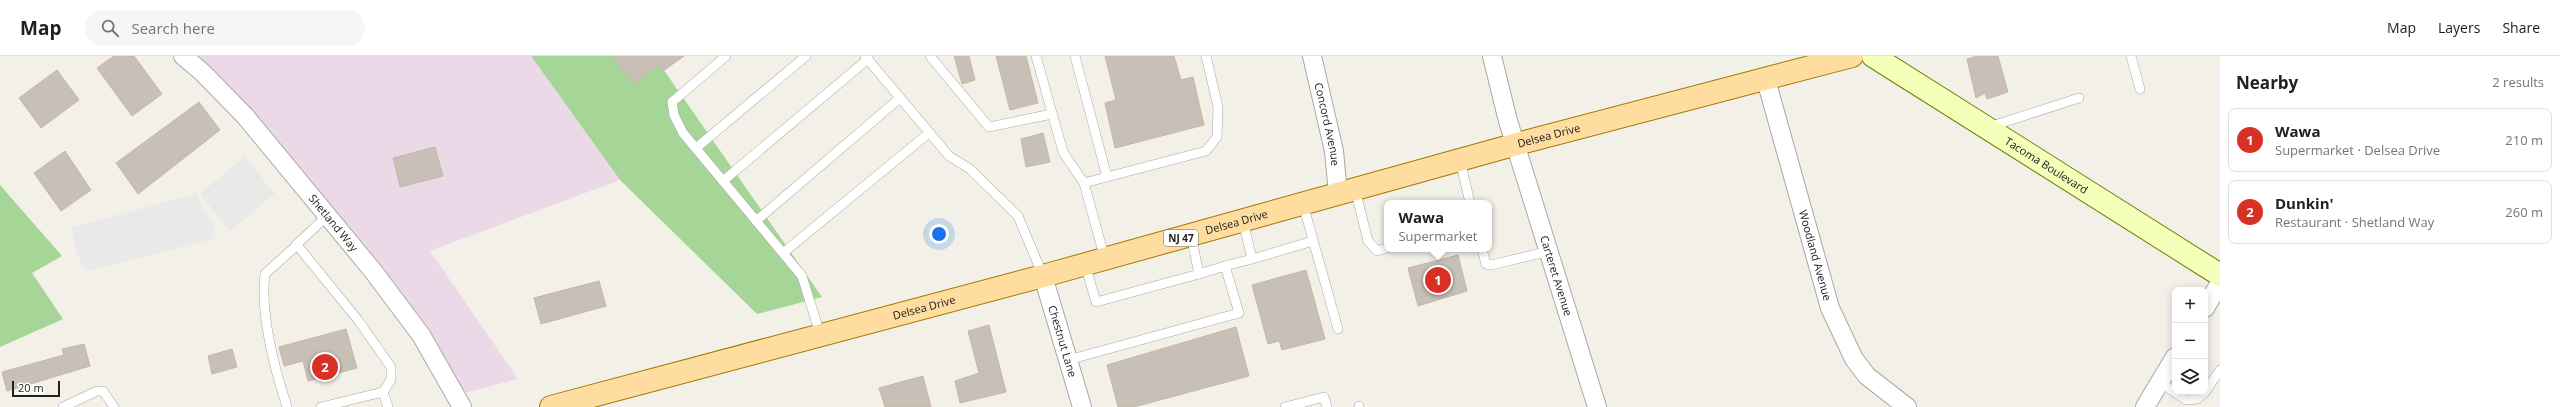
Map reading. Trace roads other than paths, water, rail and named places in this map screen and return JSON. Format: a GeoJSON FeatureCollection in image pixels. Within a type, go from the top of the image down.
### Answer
{"type":"FeatureCollection","features":[{"type":"Feature","properties":{"kind":"main road","name":"Delsea Drive"},"geometry":{"type":"LineString","coordinates":[[550,407],[820,334],[1043,276],[1517,144],[1766,80],[1810,61],[1852,56]]}},
{"type":"Feature","properties":{"kind":"street","name":"Shetland Way"},"geometry":{"type":"LineString","coordinates":[[183,56],[203,73],[244,116],[373,271],[421,335],[462,407]]}},
{"type":"Feature","properties":{"kind":"street","name":"Concord Avenue"},"geometry":{"type":"LineString","coordinates":[[1312,56],[1334,151],[1347,192]]}},
{"type":"Feature","properties":{"kind":"street","name":"Carteret Avenue"},"geometry":{"type":"LineString","coordinates":[[1492,56],[1508,121],[1517,144],[1598,407]]}},
{"type":"Feature","properties":{"kind":"street","name":"Tacoma Boulevard"},"geometry":{"type":"LineString","coordinates":[[1873,56],[2220,275]]}},
{"type":"Feature","properties":{"kind":"street","name":"Woodland Avenue"},"geometry":{"type":"LineString","coordinates":[[1766,80],[1830,308],[1854,359],[1866,376],[1907,407]]}},
{"type":"Feature","properties":{"kind":"street","name":"Chestnut Lane"},"geometry":{"type":"LineString","coordinates":[[1043,276],[1082,407]]}},
{"type":"Feature","properties":{"kind":"street"},"geometry":{"type":"LineString","coordinates":[[2208,303],[2220,283]]}},
{"type":"Feature","properties":{"kind":"street"},"geometry":{"type":"LineString","coordinates":[[2145,407],[2174,359]]}},
{"type":"Feature","properties":{"kind":"lane"},"geometry":{"type":"LineString","coordinates":[[696,148],[806,56]]}},
{"type":"Feature","properties":{"kind":"lane"},"geometry":{"type":"LineString","coordinates":[[930,56],[989,127],[1052,114]]}},
{"type":"Feature","properties":{"kind":"lane"},"geometry":{"type":"LineString","coordinates":[[1036,56],[1062,152],[1084,183],[1095,261],[1096,302],[1313,241]]}},
{"type":"Feature","properties":{"kind":"lane"},"geometry":{"type":"LineString","coordinates":[[1075,56],[1107,177]]}},
{"type":"Feature","properties":{"kind":"lane"},"geometry":{"type":"LineString","coordinates":[[1084,183],[1206,151],[1217,137],[1218,107],[1206,56]]}},
{"type":"Feature","properties":{"kind":"lane"},"geometry":{"type":"LineString","coordinates":[[2132,56],[2140,88]]}},
{"type":"Feature","properties":{"kind":"lane"},"geometry":{"type":"LineString","coordinates":[[722,58],[672,102],[674,115],[684,133],[802,276],[820,334]]}},
{"type":"Feature","properties":{"kind":"lane"},"geometry":{"type":"LineString","coordinates":[[723,181],[867,58],[949,156],[970,169],[1018,216],[1043,276]]}},
{"type":"Feature","properties":{"kind":"lane"},"geometry":{"type":"LineString","coordinates":[[756,221],[900,98]]}},
{"type":"Feature","properties":{"kind":"lane"},"geometry":{"type":"LineString","coordinates":[[1985,128],[2079,98]]}},
{"type":"Feature","properties":{"kind":"lane"},"geometry":{"type":"LineString","coordinates":[[782,253],[929,133]]}},
{"type":"Feature","properties":{"kind":"lane"},"geometry":{"type":"LineString","coordinates":[[1460,160],[1469,200]]}},
{"type":"Feature","properties":{"kind":"lane"},"geometry":{"type":"LineString","coordinates":[[1347,192],[1368,241],[1378,251],[1384,249]]}},
{"type":"Feature","properties":{"kind":"lane"},"geometry":{"type":"LineString","coordinates":[[1303,204],[1338,329]]}},
{"type":"Feature","properties":{"kind":"lane"},"geometry":{"type":"LineString","coordinates":[[286,407],[276,371],[263,291],[265,274],[327,216]]}},
{"type":"Feature","properties":{"kind":"lane"},"geometry":{"type":"LineString","coordinates":[[1243,221],[1252,259]]}},
{"type":"Feature","properties":{"kind":"lane"},"geometry":{"type":"LineString","coordinates":[[1191,235],[1199,274]]}},
{"type":"Feature","properties":{"kind":"lane"},"geometry":{"type":"LineString","coordinates":[[296,246],[358,320],[390,367],[391,380],[384,392],[388,407]]}},
{"type":"Feature","properties":{"kind":"lane"},"geometry":{"type":"LineString","coordinates":[[1483,252],[1486,264],[1490,265],[1550,251]]}},
{"type":"Feature","properties":{"kind":"lane"},"geometry":{"type":"LineString","coordinates":[[1068,360],[1239,313],[1225,266]]}},
{"type":"Feature","properties":{"kind":"lane"},"geometry":{"type":"LineString","coordinates":[[2208,388],[2220,370]]}},
{"type":"Feature","properties":{"kind":"lane"},"geometry":{"type":"LineString","coordinates":[[2160,382],[2172,390]]}},
{"type":"Feature","properties":{"kind":"lane"},"geometry":{"type":"LineString","coordinates":[[63,407],[97,391],[103,391],[114,407]]}},
{"type":"Feature","properties":{"kind":"lane"},"geometry":{"type":"LineString","coordinates":[[321,407],[384,392]]}},
{"type":"Feature","properties":{"kind":"lane"},"geometry":{"type":"LineString","coordinates":[[2179,395],[2186,400],[2197,399],[2202,395]]}},
{"type":"Feature","properties":{"kind":"lane"},"geometry":{"type":"LineString","coordinates":[[1285,407],[1324,397],[1327,407]]}},
{"type":"Feature","properties":{"kind":"place","name":"Wawa"},"geometry":{"type":"Point","coordinates":[1438,280]}},
{"type":"Feature","properties":{"kind":"place","name":"Dunkin'"},"geometry":{"type":"Point","coordinates":[325,367]}}]}
